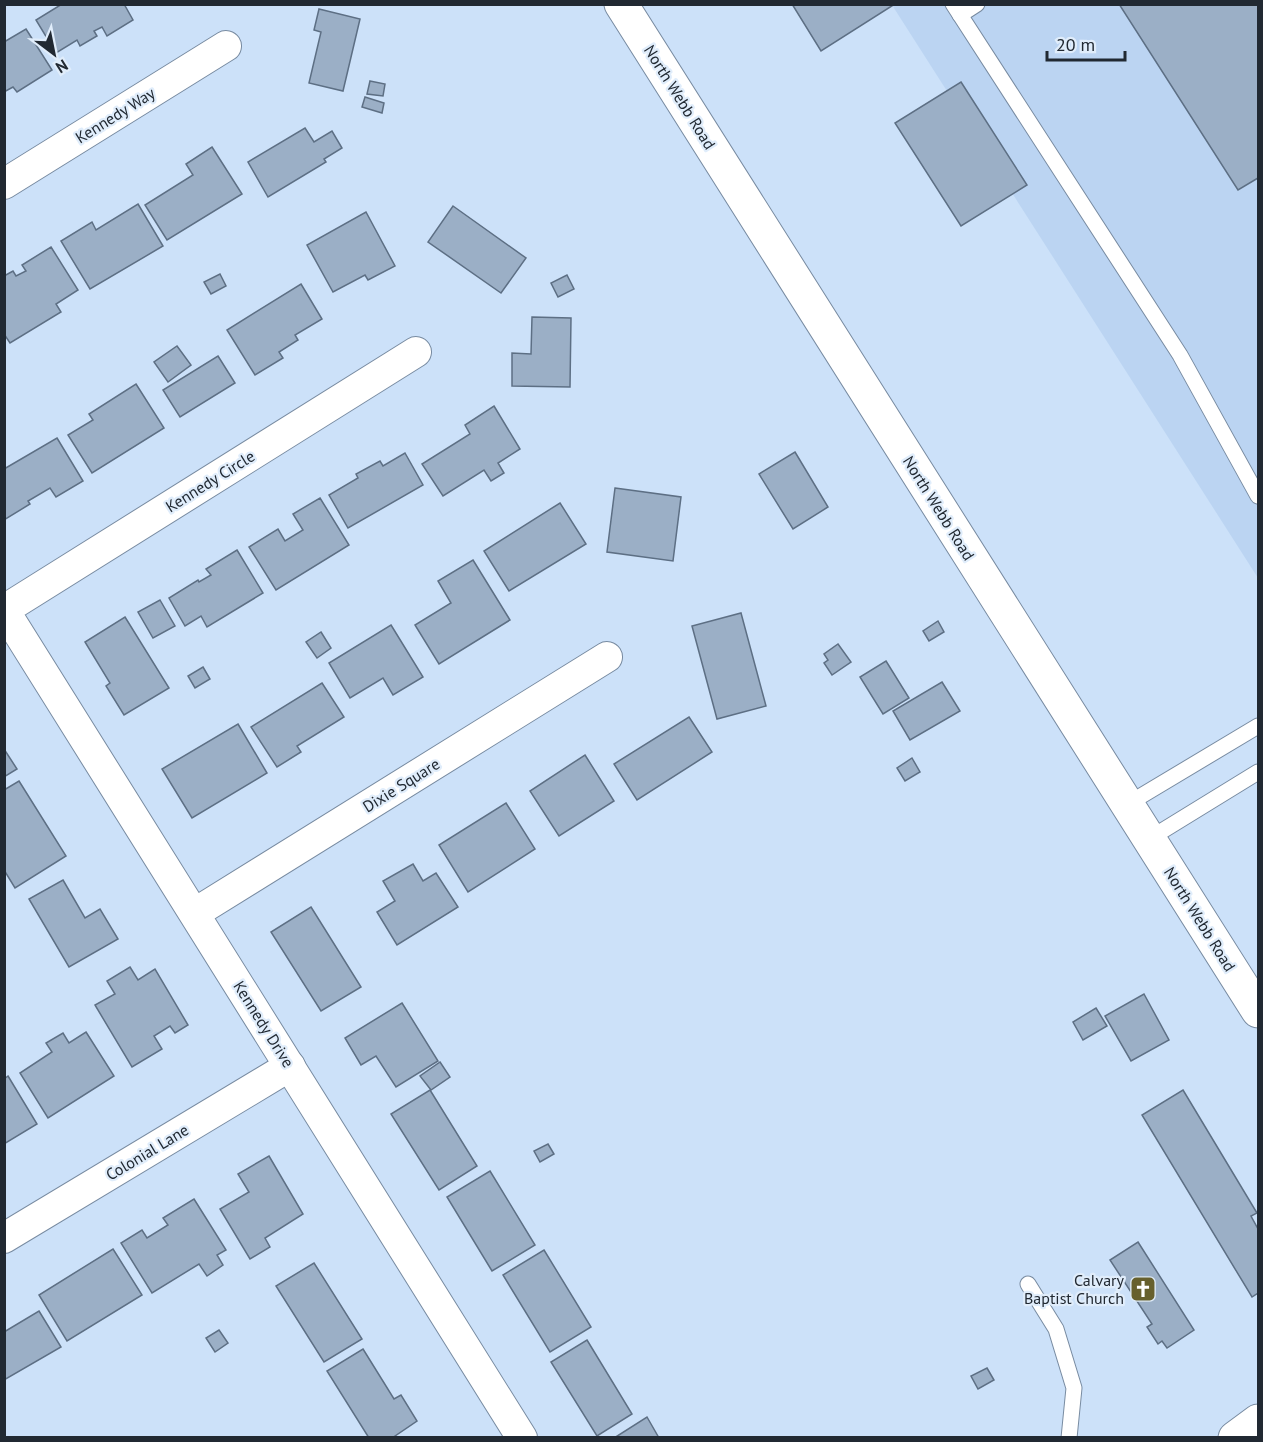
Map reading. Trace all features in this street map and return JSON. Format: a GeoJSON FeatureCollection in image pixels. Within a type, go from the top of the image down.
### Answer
{"type":"FeatureCollection","features":[{"type":"Feature","properties":{"kind":"main road","name":"North Webb Road"},"geometry":{"type":"LineString","coordinates":[[621,4],[1258,1011]]}},
{"type":"Feature","properties":{"kind":"street","name":"Kennedy Way"},"geometry":{"type":"LineString","coordinates":[[4,184],[226,46]]}},
{"type":"Feature","properties":{"kind":"street","name":"Kennedy Circle"},"geometry":{"type":"LineString","coordinates":[[4,610],[416,352]]}},
{"type":"Feature","properties":{"kind":"street","name":"Kennedy Drive"},"geometry":{"type":"LineString","coordinates":[[4,610],[522,1437]]}},
{"type":"Feature","properties":{"kind":"street","name":"Dixie Square"},"geometry":{"type":"LineString","coordinates":[[195,913],[607,657]]}},
{"type":"Feature","properties":{"kind":"street","name":"Colonial Lane"},"geometry":{"type":"LineString","coordinates":[[4,1238],[290,1066]]}},
{"type":"Feature","properties":{"kind":"lane"},"geometry":{"type":"LineString","coordinates":[[977,4],[957,10],[1180,355],[1258,496]]}},
{"type":"Feature","properties":{"kind":"lane"},"geometry":{"type":"LineString","coordinates":[[1126,805],[1258,726]]}},
{"type":"Feature","properties":{"kind":"lane"},"geometry":{"type":"LineString","coordinates":[[1149,839],[1258,772]]}},
{"type":"Feature","properties":{"kind":"lane"},"geometry":{"type":"LineString","coordinates":[[1028,1284],[1056,1329],[1074,1388],[1069,1437]]}},
{"type":"Feature","properties":{"kind":"shaded area"},"geometry":{"type":"Polygon","coordinates":[[[892,5],[1258,5],[1258,578],[892,5]]]}},
{"type":"Feature","properties":{"kind":"building"},"geometry":{"type":"Polygon","coordinates":[[[62,4],[124,4],[133,20],[107,36],[102,27],[94,31],[97,36],[80,46],[77,40],[56,53],[36,20],[62,4]]]}},
{"type":"Feature","properties":{"kind":"building"},"geometry":{"type":"Polygon","coordinates":[[[792,4],[895,4],[821,51],[792,4]]]}},
{"type":"Feature","properties":{"kind":"building"},"geometry":{"type":"Polygon","coordinates":[[[1119,4],[1258,4],[1258,178],[1238,190],[1119,4]]]}},
{"type":"Feature","properties":{"kind":"building"},"geometry":{"type":"Polygon","coordinates":[[[319,9],[360,19],[343,91],[309,83],[321,32],[314,30],[319,9]]]}},
{"type":"Feature","properties":{"kind":"building"},"geometry":{"type":"Polygon","coordinates":[[[26,29],[52,70],[17,92],[13,87],[4,92],[4,42],[26,29]]]}},
{"type":"Feature","properties":{"kind":"building"},"geometry":{"type":"Polygon","coordinates":[[[370,81],[385,84],[383,96],[367,94],[370,81]]]}},
{"type":"Feature","properties":{"kind":"building"},"geometry":{"type":"Polygon","coordinates":[[[961,82],[1027,185],[961,226],[895,123],[961,82]]]}},
{"type":"Feature","properties":{"kind":"building"},"geometry":{"type":"Polygon","coordinates":[[[365,97],[384,103],[382,113],[362,107],[365,97]]]}},
{"type":"Feature","properties":{"kind":"building"},"geometry":{"type":"Polygon","coordinates":[[[305,128],[314,142],[332,131],[342,148],[324,159],[326,162],[268,197],[248,162],[305,128]]]}},
{"type":"Feature","properties":{"kind":"building"},"geometry":{"type":"Polygon","coordinates":[[[212,147],[242,194],[167,240],[145,205],[193,175],[186,164],[212,147]]]}},
{"type":"Feature","properties":{"kind":"building"},"geometry":{"type":"Polygon","coordinates":[[[138,204],[163,246],[90,289],[61,241],[92,222],[96,230],[138,204]]]}},
{"type":"Feature","properties":{"kind":"building"},"geometry":{"type":"Polygon","coordinates":[[[453,206],[526,258],[501,293],[428,242],[453,206]]]}},
{"type":"Feature","properties":{"kind":"building"},"geometry":{"type":"Polygon","coordinates":[[[366,212],[395,266],[368,280],[365,275],[333,292],[307,245],[366,212]]]}},
{"type":"Feature","properties":{"kind":"building"},"geometry":{"type":"Polygon","coordinates":[[[51,247],[78,290],[56,304],[61,312],[10,343],[4,334],[4,276],[13,271],[16,276],[26,271],[22,265],[51,247]]]}},
{"type":"Feature","properties":{"kind":"building"},"geometry":{"type":"Polygon","coordinates":[[[220,274],[226,286],[211,294],[204,282],[220,274]]]}},
{"type":"Feature","properties":{"kind":"building"},"geometry":{"type":"Polygon","coordinates":[[[567,275],[574,289],[558,297],[551,283],[567,275]]]}},
{"type":"Feature","properties":{"kind":"building"},"geometry":{"type":"Polygon","coordinates":[[[301,284],[322,319],[295,335],[298,340],[279,352],[283,358],[255,375],[227,330],[301,284]]]}},
{"type":"Feature","properties":{"kind":"building"},"geometry":{"type":"Polygon","coordinates":[[[532,317],[571,318],[570,387],[512,386],[512,353],[531,354],[532,317]]]}},
{"type":"Feature","properties":{"kind":"building"},"geometry":{"type":"Polygon","coordinates":[[[177,346],[191,365],[168,382],[154,362],[177,346]]]}},
{"type":"Feature","properties":{"kind":"building"},"geometry":{"type":"Polygon","coordinates":[[[218,356],[235,383],[180,417],[163,390],[218,356]]]}},
{"type":"Feature","properties":{"kind":"building"},"geometry":{"type":"Polygon","coordinates":[[[136,384],[164,428],[92,473],[68,435],[93,420],[89,414],[136,384]]]}},
{"type":"Feature","properties":{"kind":"building"},"geometry":{"type":"Polygon","coordinates":[[[494,406],[520,449],[498,463],[504,473],[491,481],[484,470],[443,496],[422,464],[470,434],[465,425],[494,406]]]}},
{"type":"Feature","properties":{"kind":"building"},"geometry":{"type":"Polygon","coordinates":[[[57,438],[83,481],[56,497],[50,488],[28,501],[30,504],[4,520],[4,469],[57,438]]]}},
{"type":"Feature","properties":{"kind":"building"},"geometry":{"type":"Polygon","coordinates":[[[795,452],[828,507],[793,529],[759,474],[795,452]]]}},
{"type":"Feature","properties":{"kind":"building"},"geometry":{"type":"Polygon","coordinates":[[[405,453],[423,485],[348,528],[329,495],[358,478],[356,474],[380,461],[383,466],[405,453]]]}},
{"type":"Feature","properties":{"kind":"building"},"geometry":{"type":"Polygon","coordinates":[[[615,488],[681,497],[673,561],[607,552],[615,488]]]}},
{"type":"Feature","properties":{"kind":"building"},"geometry":{"type":"Polygon","coordinates":[[[320,498],[349,545],[276,590],[249,547],[278,529],[285,541],[303,530],[293,514],[320,498]]]}},
{"type":"Feature","properties":{"kind":"building"},"geometry":{"type":"Polygon","coordinates":[[[560,503],[586,544],[509,591],[484,551],[560,503]]]}},
{"type":"Feature","properties":{"kind":"building"},"geometry":{"type":"Polygon","coordinates":[[[237,550],[263,593],[207,627],[201,616],[185,626],[169,598],[198,580],[199,582],[211,575],[206,569],[237,550]]]}},
{"type":"Feature","properties":{"kind":"building"},"geometry":{"type":"Polygon","coordinates":[[[473,560],[510,620],[439,664],[415,625],[451,603],[438,581],[473,560]]]}},
{"type":"Feature","properties":{"kind":"building"},"geometry":{"type":"Polygon","coordinates":[[[160,600],[175,626],[153,638],[138,612],[160,600]]]}},
{"type":"Feature","properties":{"kind":"building"},"geometry":{"type":"Polygon","coordinates":[[[741,613],[766,706],[717,719],[692,626],[741,613]]]}},
{"type":"Feature","properties":{"kind":"building"},"geometry":{"type":"Polygon","coordinates":[[[125,617],[169,688],[124,715],[106,686],[110,683],[85,642],[125,617]]]}},
{"type":"Feature","properties":{"kind":"building"},"geometry":{"type":"Polygon","coordinates":[[[938,621],[944,632],[929,641],[923,631],[938,621]]]}},
{"type":"Feature","properties":{"kind":"building"},"geometry":{"type":"Polygon","coordinates":[[[391,625],[423,677],[393,695],[383,678],[350,698],[329,663],[391,625]]]}},
{"type":"Feature","properties":{"kind":"building"},"geometry":{"type":"Polygon","coordinates":[[[321,632],[331,648],[317,658],[306,642],[321,632]]]}},
{"type":"Feature","properties":{"kind":"building"},"geometry":{"type":"Polygon","coordinates":[[[838,644],[851,662],[832,675],[824,663],[828,660],[824,654],[838,644]]]}},
{"type":"Feature","properties":{"kind":"building"},"geometry":{"type":"Polygon","coordinates":[[[886,661],[909,698],[883,714],[860,677],[886,661]]]}},
{"type":"Feature","properties":{"kind":"building"},"geometry":{"type":"Polygon","coordinates":[[[203,667],[210,679],[195,688],[188,676],[203,667]]]}},
{"type":"Feature","properties":{"kind":"building"},"geometry":{"type":"Polygon","coordinates":[[[942,682],[960,711],[910,740],[893,711],[942,682]]]}},
{"type":"Feature","properties":{"kind":"building"},"geometry":{"type":"Polygon","coordinates":[[[322,683],[344,717],[297,746],[301,752],[277,767],[251,727],[322,683]]]}},
{"type":"Feature","properties":{"kind":"building"},"geometry":{"type":"Polygon","coordinates":[[[689,717],[712,752],[637,800],[614,764],[689,717]]]}},
{"type":"Feature","properties":{"kind":"building"},"geometry":{"type":"Polygon","coordinates":[[[238,724],[267,773],[192,818],[162,769],[238,724]]]}},
{"type":"Feature","properties":{"kind":"building"},"geometry":{"type":"Polygon","coordinates":[[[4,749],[17,769],[4,777],[4,749]]]}},
{"type":"Feature","properties":{"kind":"building"},"geometry":{"type":"Polygon","coordinates":[[[585,755],[614,801],[559,836],[530,791],[585,755]]]}},
{"type":"Feature","properties":{"kind":"building"},"geometry":{"type":"Polygon","coordinates":[[[912,758],[920,772],[905,781],[897,768],[912,758]]]}},
{"type":"Feature","properties":{"kind":"building"},"geometry":{"type":"Polygon","coordinates":[[[19,781],[66,856],[15,888],[4,870],[4,790],[19,781]]]}},
{"type":"Feature","properties":{"kind":"building"},"geometry":{"type":"Polygon","coordinates":[[[506,803],[535,849],[468,892],[439,845],[506,803]]]}},
{"type":"Feature","properties":{"kind":"building"},"geometry":{"type":"Polygon","coordinates":[[[413,864],[423,881],[436,873],[458,907],[397,945],[377,912],[395,901],[383,881],[413,864]]]}},
{"type":"Feature","properties":{"kind":"building"},"geometry":{"type":"Polygon","coordinates":[[[63,880],[85,918],[100,909],[118,939],[69,967],[29,899],[63,880]]]}},
{"type":"Feature","properties":{"kind":"building"},"geometry":{"type":"Polygon","coordinates":[[[311,907],[361,987],[321,1011],[271,932],[311,907]]]}},
{"type":"Feature","properties":{"kind":"building"},"geometry":{"type":"Polygon","coordinates":[[[130,967],[138,980],[155,969],[188,1025],[175,1033],[170,1026],[154,1036],[162,1049],[132,1067],[95,1005],[115,994],[107,981],[130,967]]]}},
{"type":"Feature","properties":{"kind":"building"},"geometry":{"type":"Polygon","coordinates":[[[1144,994],[1169,1040],[1131,1061],[1105,1016],[1144,994]]]}},
{"type":"Feature","properties":{"kind":"building"},"geometry":{"type":"Polygon","coordinates":[[[402,1003],[438,1061],[396,1087],[376,1056],[361,1065],[345,1038],[402,1003]]]}},
{"type":"Feature","properties":{"kind":"building"},"geometry":{"type":"Polygon","coordinates":[[[1096,1008],[1107,1026],[1083,1040],[1073,1022],[1096,1008]]]}},
{"type":"Feature","properties":{"kind":"building"},"geometry":{"type":"Polygon","coordinates":[[[86,1032],[114,1076],[48,1118],[20,1073],[52,1052],[46,1043],[63,1033],[69,1043],[86,1032]]]}},
{"type":"Feature","properties":{"kind":"building"},"geometry":{"type":"Polygon","coordinates":[[[440,1062],[450,1077],[431,1090],[420,1076],[440,1062]]]}},
{"type":"Feature","properties":{"kind":"building"},"geometry":{"type":"Polygon","coordinates":[[[8,1076],[37,1124],[4,1144],[4,1079],[8,1076]]]}},
{"type":"Feature","properties":{"kind":"building"},"geometry":{"type":"Polygon","coordinates":[[[430,1090],[477,1166],[439,1190],[391,1114],[430,1090]]]}},
{"type":"Feature","properties":{"kind":"building"},"geometry":{"type":"Polygon","coordinates":[[[1183,1090],[1257,1213],[1251,1216],[1258,1229],[1258,1293],[1252,1297],[1142,1115],[1183,1090]]]}},
{"type":"Feature","properties":{"kind":"building"},"geometry":{"type":"Polygon","coordinates":[[[548,1144],[554,1154],[540,1162],[534,1151],[548,1144]]]}},
{"type":"Feature","properties":{"kind":"building"},"geometry":{"type":"Polygon","coordinates":[[[269,1156],[303,1214],[265,1238],[270,1247],[250,1259],[220,1209],[249,1192],[238,1174],[269,1156]]]}},
{"type":"Feature","properties":{"kind":"building"},"geometry":{"type":"Polygon","coordinates":[[[490,1171],[535,1245],[492,1271],[447,1197],[490,1171]]]}},
{"type":"Feature","properties":{"kind":"building"},"geometry":{"type":"Polygon","coordinates":[[[194,1199],[226,1250],[217,1255],[223,1265],[207,1276],[199,1264],[152,1293],[121,1243],[142,1230],[147,1238],[168,1225],[163,1218],[194,1199]]]}},
{"type":"Feature","properties":{"kind":"building"},"geometry":{"type":"Polygon","coordinates":[[[1138,1242],[1194,1330],[1167,1348],[1162,1341],[1158,1344],[1147,1327],[1152,1324],[1110,1260],[1138,1242]]]}},
{"type":"Feature","properties":{"kind":"building"},"geometry":{"type":"Polygon","coordinates":[[[113,1249],[142,1295],[67,1341],[39,1295],[113,1249]]]}},
{"type":"Feature","properties":{"kind":"building"},"geometry":{"type":"Polygon","coordinates":[[[544,1250],[591,1327],[550,1352],[503,1275],[544,1250]]]}},
{"type":"Feature","properties":{"kind":"building"},"geometry":{"type":"Polygon","coordinates":[[[314,1263],[362,1339],[324,1362],[276,1286],[314,1263]]]}},
{"type":"Feature","properties":{"kind":"building"},"geometry":{"type":"Polygon","coordinates":[[[39,1311],[61,1347],[4,1380],[4,1332],[39,1311]]]}},
{"type":"Feature","properties":{"kind":"building"},"geometry":{"type":"Polygon","coordinates":[[[219,1330],[228,1343],[215,1352],[206,1338],[219,1330]]]}},
{"type":"Feature","properties":{"kind":"building"},"geometry":{"type":"Polygon","coordinates":[[[587,1340],[632,1414],[597,1436],[551,1362],[587,1340]]]}},
{"type":"Feature","properties":{"kind":"building"},"geometry":{"type":"Polygon","coordinates":[[[363,1349],[394,1399],[401,1395],[417,1421],[392,1438],[369,1438],[327,1371],[363,1349]]]}},
{"type":"Feature","properties":{"kind":"building"},"geometry":{"type":"Polygon","coordinates":[[[987,1368],[994,1380],[978,1389],[971,1376],[987,1368]]]}},
{"type":"Feature","properties":{"kind":"building"},"geometry":{"type":"Polygon","coordinates":[[[647,1417],[659,1438],[614,1438],[647,1417]]]}},
{"type":"Feature","properties":{"kind":"place","name":"Calvary Baptist Church"},"geometry":{"type":"Point","coordinates":[1143,1289]}}]}
